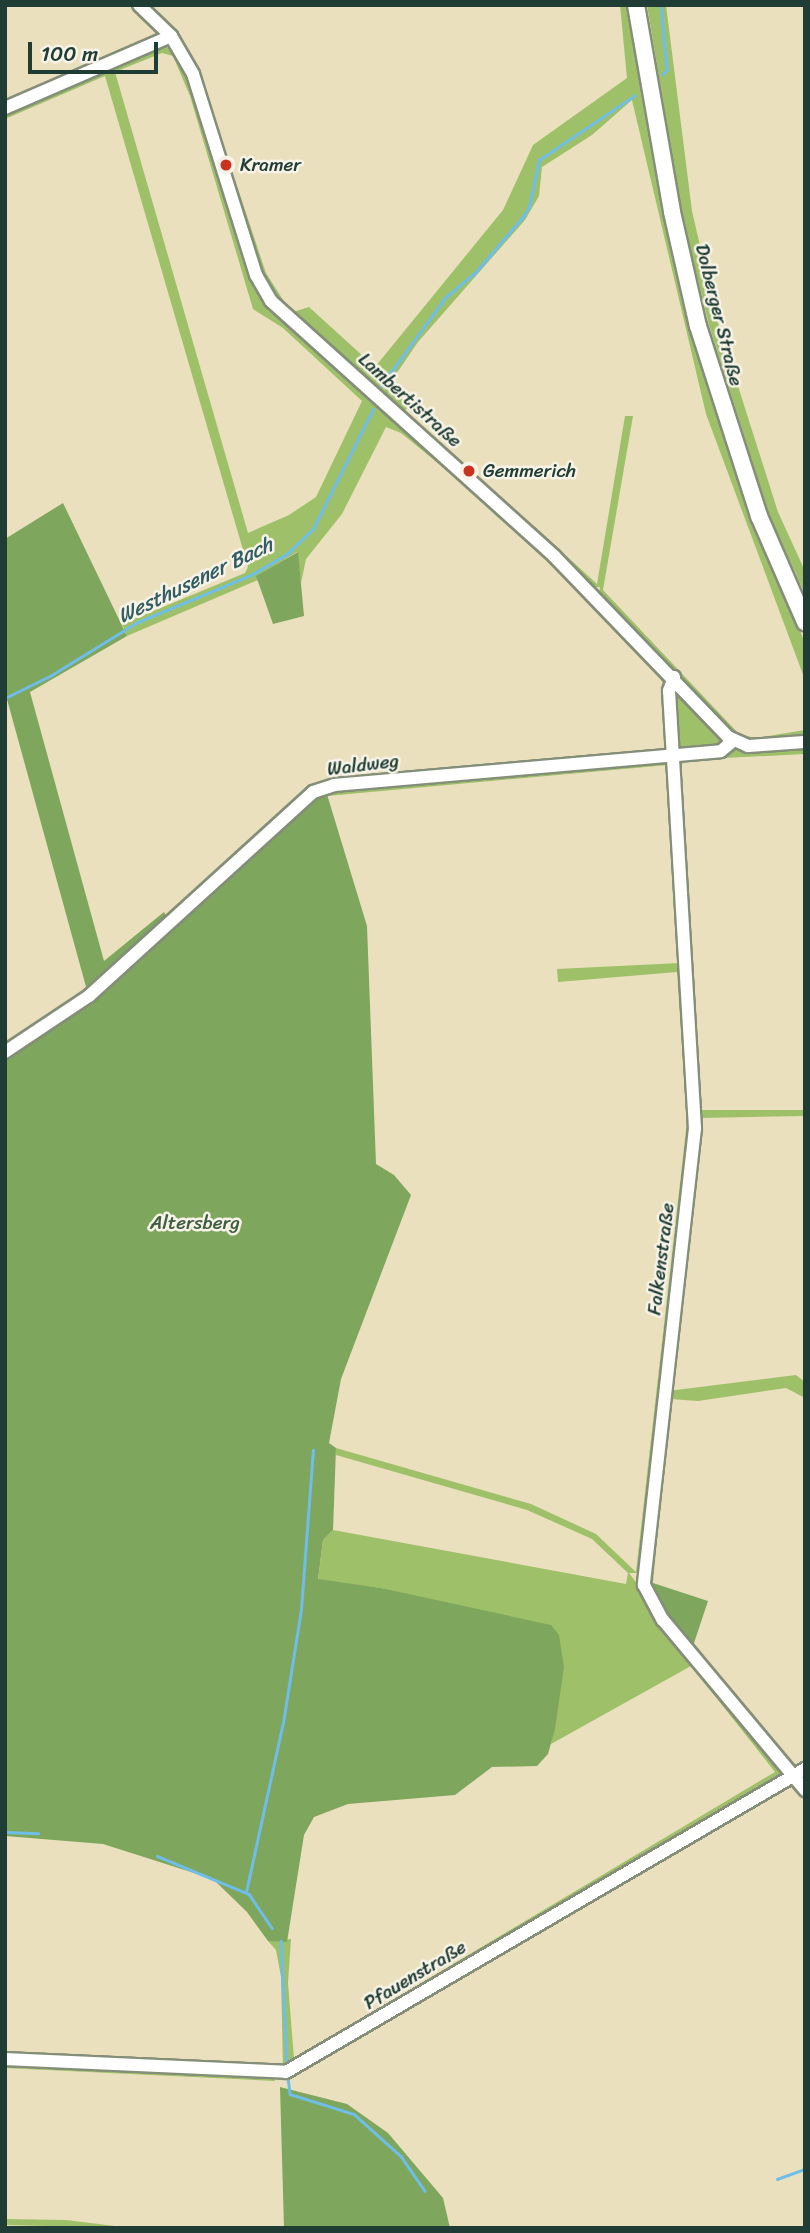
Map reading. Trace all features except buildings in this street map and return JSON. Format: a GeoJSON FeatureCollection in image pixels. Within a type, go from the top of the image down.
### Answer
{"type":"FeatureCollection","features":[{"type":"Feature","properties":{"kind":"main road","name":"Dolberger Straße"},"geometry":{"type":"LineString","coordinates":[[636,5],[671,212],[698,326],[759,516],[805,622]]}},
{"type":"Feature","properties":{"kind":"street","name":"Lambertistraße"},"geometry":{"type":"LineString","coordinates":[[139,5],[172,36],[192,75],[256,275],[271,301],[545,547],[674,677],[733,741]]}},
{"type":"Feature","properties":{"kind":"street"},"geometry":{"type":"LineString","coordinates":[[5,107],[172,36]]}},
{"type":"Feature","properties":{"kind":"street","name":"Falkenstraße"},"geometry":{"type":"LineString","coordinates":[[674,677],[669,691],[695,1129],[644,1577],[663,1620],[805,1790]]}},
{"type":"Feature","properties":{"kind":"street"},"geometry":{"type":"LineString","coordinates":[[733,741],[755,746],[805,742]]}},
{"type":"Feature","properties":{"kind":"street","name":"Waldweg"},"geometry":{"type":"LineString","coordinates":[[5,1052],[89,996],[313,792],[334,785],[721,751],[733,741]]}},
{"type":"Feature","properties":{"kind":"street","name":"Pfauenstraße"},"geometry":{"type":"LineString","coordinates":[[5,2059],[286,2072],[791,1773],[805,1769]]}},
{"type":"Feature","properties":{"kind":"green space"},"geometry":{"type":"Polygon","coordinates":[[[620,5],[631,5],[665,213],[694,329],[754,517],[805,643],[805,680],[706,414],[632,100],[592,135],[542,167],[539,196],[525,220],[418,342],[388,386],[409,405],[403,414],[280,305],[260,274],[230,182],[235,180],[266,273],[285,303],[293,312],[309,307],[375,367],[503,210],[533,145],[627,78],[620,5]]]}},
{"type":"Feature","properties":{"kind":"green space"},"geometry":{"type":"Polygon","coordinates":[[[647,5],[666,5],[692,211],[718,323],[778,512],[805,571],[805,594],[769,514],[709,325],[681,210],[647,5]]]}},
{"type":"Feature","properties":{"kind":"green space"},"geometry":{"type":"Polygon","coordinates":[[[165,45],[182,62],[195,94],[255,283],[536,545],[667,677],[666,694],[662,681],[628,641],[549,563],[461,482],[401,433],[386,427],[342,514],[306,559],[301,583],[297,552],[257,576],[258,580],[127,636],[122,624],[245,573],[248,567],[105,76],[5,119],[5,112],[165,45]],[[162,53],[115,72],[248,533],[289,515],[316,497],[362,401],[283,328],[253,309],[190,96],[173,56],[162,53]]]}},
{"type":"Feature","properties":{"kind":"green space"},"geometry":{"type":"Polygon","coordinates":[[[625,416],[633,416],[603,590],[739,734],[755,738],[805,730],[805,736],[756,742],[729,731],[599,594],[600,587],[592,587],[533,530],[535,527],[597,584],[625,416]]]}},
{"type":"Feature","properties":{"kind":"green space","name":"Altersberg"},"geometry":{"type":"Polygon","coordinates":[[[63,503],[127,636],[30,692],[104,961],[164,912],[170,922],[296,806],[326,791],[367,926],[376,1164],[394,1175],[411,1195],[341,1379],[329,1443],[336,1448],[333,1530],[323,1540],[318,1579],[381,1588],[551,1625],[559,1635],[564,1667],[555,1729],[548,1754],[537,1766],[492,1767],[455,1795],[348,1804],[314,1817],[304,1835],[287,1942],[268,1941],[247,1912],[213,1879],[103,1844],[5,1836],[5,1055],[88,994],[5,692],[5,539],[63,503]]]}},
{"type":"Feature","properties":{"kind":"green space"},"geometry":{"type":"Polygon","coordinates":[[[298,552],[304,616],[273,624],[256,576],[298,552]]]}},
{"type":"Feature","properties":{"kind":"green space"},"geometry":{"type":"Polygon","coordinates":[[[673,689],[725,741],[724,745],[677,752],[673,689]]]}},
{"type":"Feature","properties":{"kind":"green space"},"geometry":{"type":"Polygon","coordinates":[[[733,748],[805,748],[805,754],[684,760],[680,770],[700,1110],[805,1110],[805,1116],[699,1118],[697,1136],[678,769],[683,760],[733,748]]]}},
{"type":"Feature","properties":{"kind":"green space"},"geometry":{"type":"Polygon","coordinates":[[[668,762],[692,1107],[641,1571],[639,1573],[629,1573],[781,1774],[283,2070],[281,1977],[276,1950],[268,1941],[291,1939],[288,1983],[294,2059],[775,1772],[691,1666],[551,1744],[558,1705],[433,1601],[381,1588],[318,1580],[323,1540],[333,1530],[626,1584],[628,1573],[592,1539],[527,1510],[336,1455],[336,1448],[531,1504],[596,1534],[636,1572],[687,1121],[677,972],[558,982],[557,969],[680,963],[668,765],[327,796],[326,791],[668,762]]]}},
{"type":"Feature","properties":{"kind":"green space"},"geometry":{"type":"Polygon","coordinates":[[[796,1375],[805,1382],[805,1398],[786,1388],[698,1401],[670,1399],[653,1583],[648,1584],[668,1391],[796,1375]]]}},
{"type":"Feature","properties":{"kind":"green space"},"geometry":{"type":"Polygon","coordinates":[[[653,1583],[708,1601],[692,1649],[665,1617],[648,1584],[653,1583]]]}},
{"type":"Feature","properties":{"kind":"green space"},"geometry":{"type":"Polygon","coordinates":[[[5,2061],[273,2077],[275,2081],[5,2068],[5,2061]]]}},
{"type":"Feature","properties":{"kind":"green space"},"geometry":{"type":"Polygon","coordinates":[[[280,2087],[347,2104],[388,2133],[443,2198],[450,2228],[284,2228],[280,2087]]]}},
{"type":"Feature","properties":{"kind":"green space"},"geometry":{"type":"Polygon","coordinates":[[[5,2219],[66,2220],[131,2228],[5,2225],[5,2219]]]}},
{"type":"Feature","properties":{"kind":"waterway","name":"Westhusener Bach"},"geometry":{"type":"LineString","coordinates":[[661,5],[667,70],[663,75]]}},
{"type":"Feature","properties":{"kind":"waterway","name":"Westhusener Bach"},"geometry":{"type":"LineString","coordinates":[[381,386],[445,298],[474,274],[522,218],[529,207],[539,160],[634,96]]}},
{"type":"Feature","properties":{"kind":"waterway","name":"Westhusener Bach"},"geometry":{"type":"LineString","coordinates":[[5,698],[50,676],[136,623],[251,575],[287,554],[313,529],[373,409]]}},
{"type":"Feature","properties":{"kind":"waterway"},"geometry":{"type":"LineString","coordinates":[[246,1892],[283,1723],[301,1609],[313,1450]]}},
{"type":"Feature","properties":{"kind":"waterway"},"geometry":{"type":"LineString","coordinates":[[5,1832],[38,1833]]}},
{"type":"Feature","properties":{"kind":"waterway"},"geometry":{"type":"LineString","coordinates":[[157,1856],[249,1894],[272,1928]]}},
{"type":"Feature","properties":{"kind":"waterway"},"geometry":{"type":"LineString","coordinates":[[281,1941],[287,2065]]}},
{"type":"Feature","properties":{"kind":"waterway"},"geometry":{"type":"LineString","coordinates":[[288,2077],[290,2094],[354,2114],[401,2156],[425,2191]]}},
{"type":"Feature","properties":{"kind":"waterway"},"geometry":{"type":"LineString","coordinates":[[777,2179],[805,2169]]}},
{"type":"Feature","properties":{"kind":"place","name":"Kramer"},"geometry":{"type":"Point","coordinates":[226,165]}},
{"type":"Feature","properties":{"kind":"place","name":"Gemmerich"},"geometry":{"type":"Point","coordinates":[469,471]}}]}
